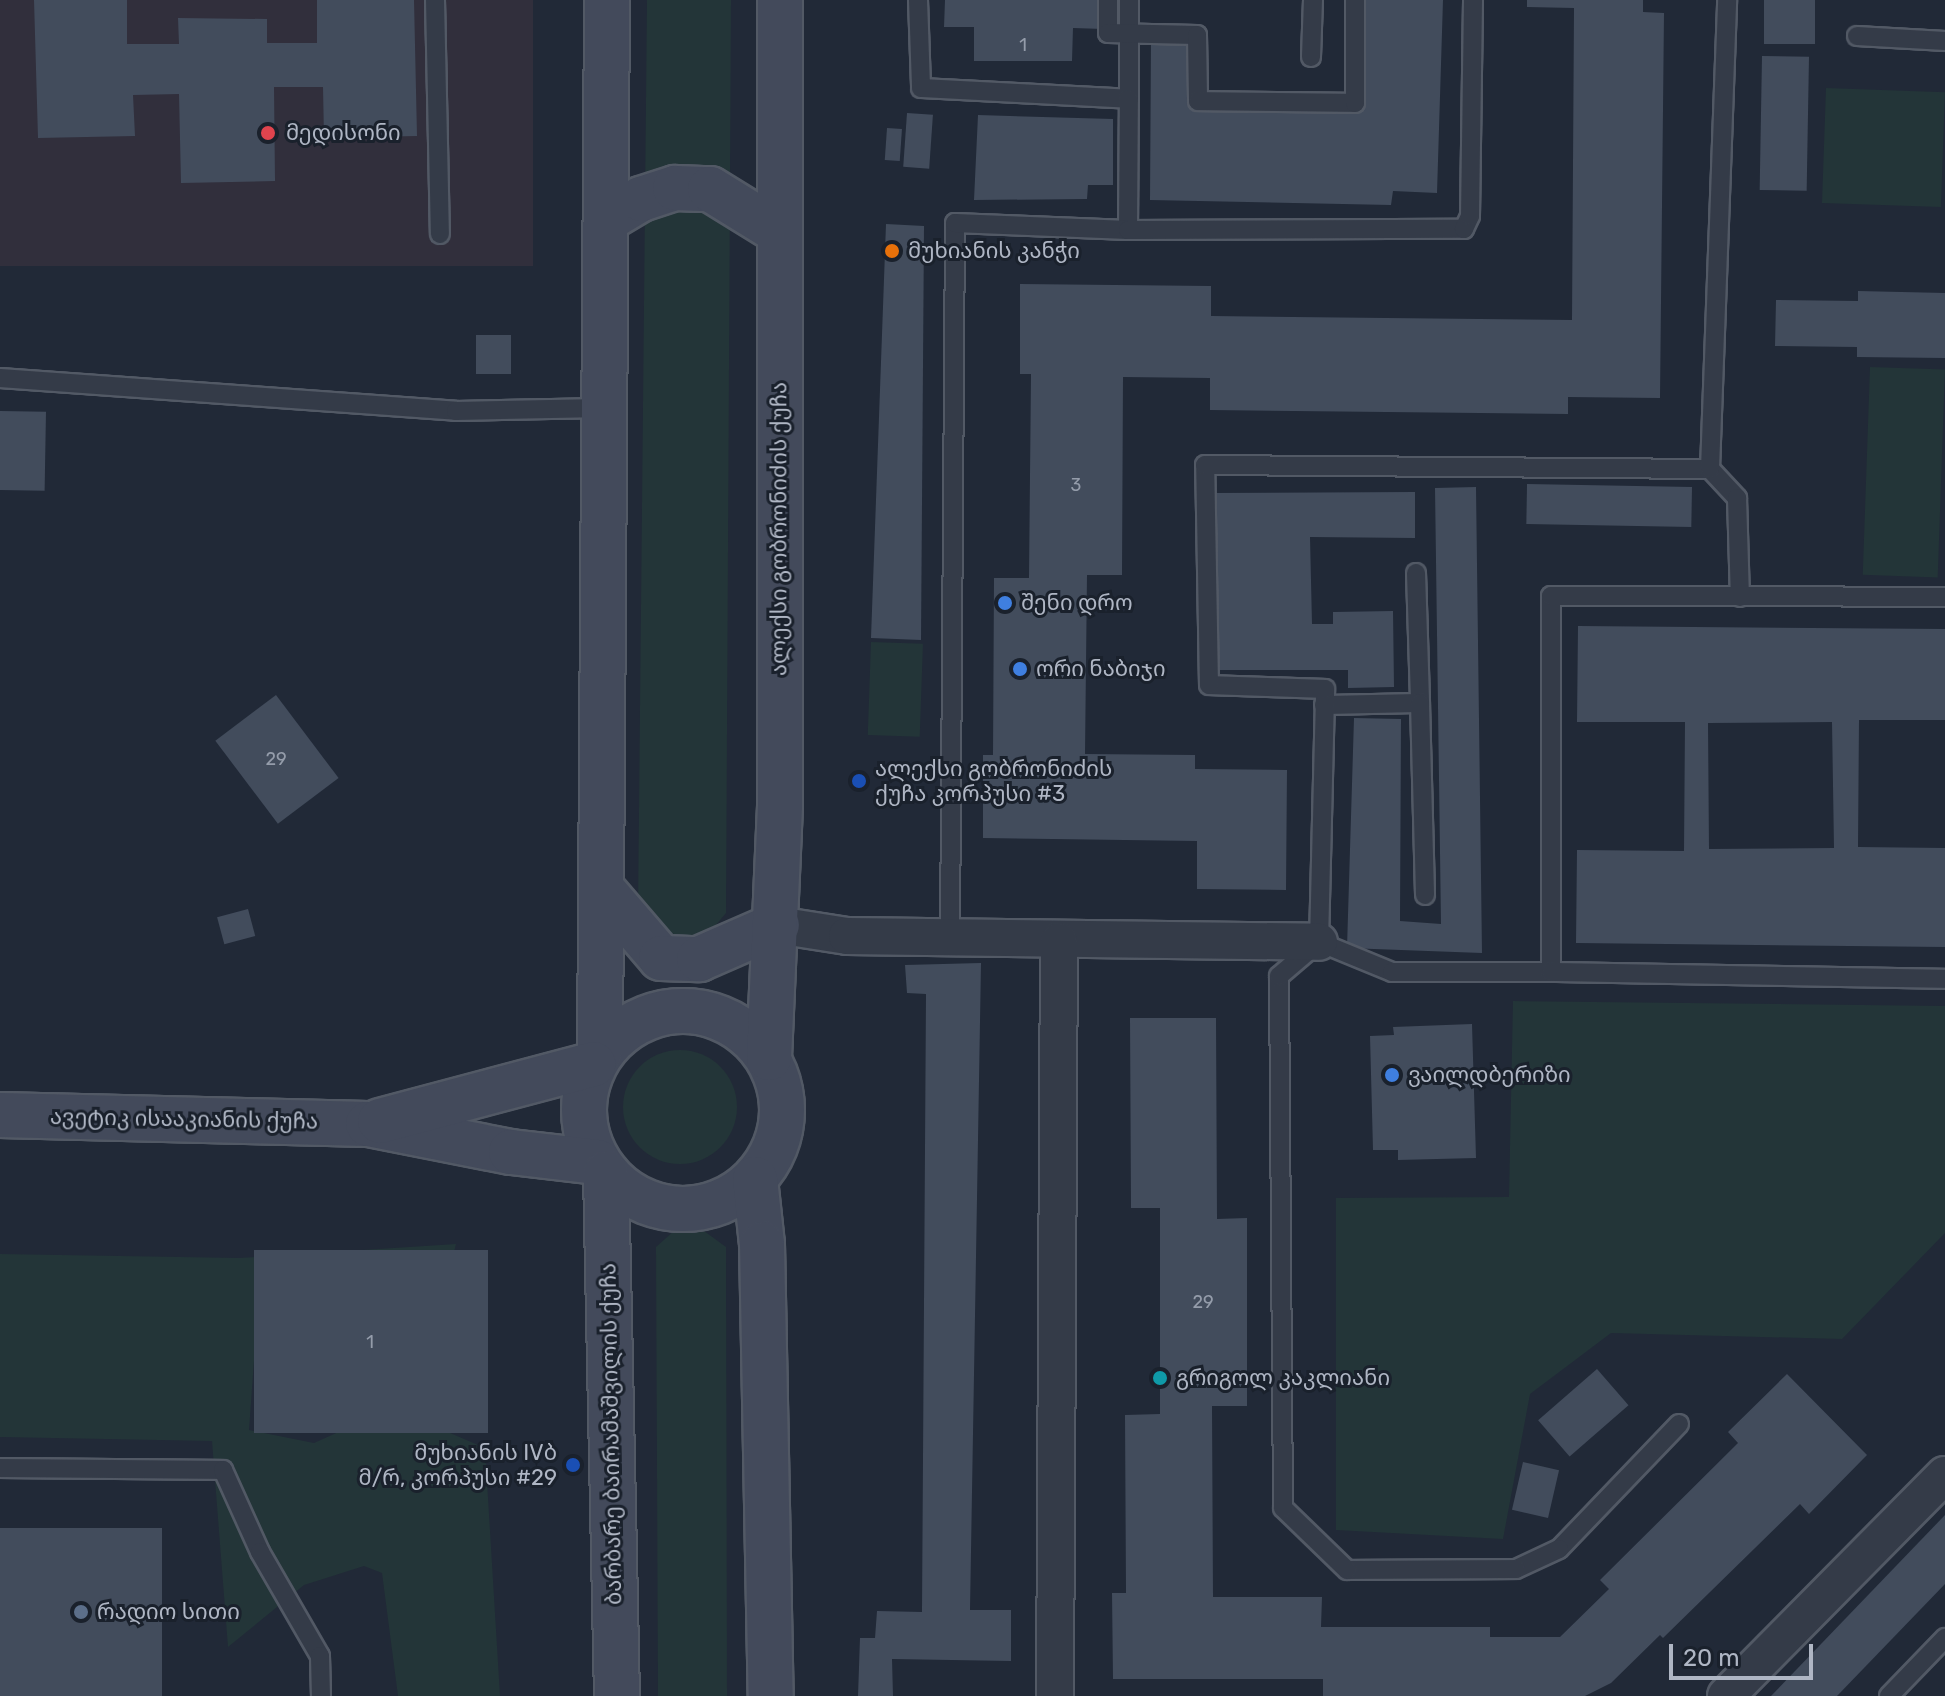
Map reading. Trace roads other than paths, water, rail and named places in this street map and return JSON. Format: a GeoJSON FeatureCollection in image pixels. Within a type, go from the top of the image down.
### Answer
{"type":"FeatureCollection","features":[{"type":"Feature","properties":{"kind":"main road"},"geometry":{"type":"LineString","coordinates":[[597,1058],[628,1026],[665,1011],[705,1012],[741,1029],[769,1058],[782,1107],[780,1133],[755,1179],[728,1198],[696,1209],[663,1207],[631,1195],[602,1167],[583,1114],[597,1058],[601,888],[607,0]]}},
{"type":"Feature","properties":{"kind":"main road","name":"ალექსი გობრონიძის ქუჩა"},"geometry":{"type":"LineString","coordinates":[[769,1058],[777,925],[780,0]]}},
{"type":"Feature","properties":{"kind":"main road"},"geometry":{"type":"LineString","coordinates":[[606,220],[641,199],[675,188],[710,189],[778,231]]}},
{"type":"Feature","properties":{"kind":"main road"},"geometry":{"type":"LineString","coordinates":[[601,888],[661,958],[699,959],[777,925]]}},
{"type":"Feature","properties":{"kind":"main road","name":"ავეტიკ ისააკიანის ქუჩა"},"geometry":{"type":"LineString","coordinates":[[368,1124],[597,1058]]}},
{"type":"Feature","properties":{"kind":"main road","name":"ავეტიკ ისააკიანის ქუჩა"},"geometry":{"type":"LineString","coordinates":[[0,1115],[368,1124],[602,1167]]}},
{"type":"Feature","properties":{"kind":"main road","name":"ბარბარე ბაირამაშვილის ქუჩა"},"geometry":{"type":"LineString","coordinates":[[602,1167],[617,1696]]}},
{"type":"Feature","properties":{"kind":"main road"},"geometry":{"type":"LineString","coordinates":[[755,1179],[762,1244],[771,1696]]}},
{"type":"Feature","properties":{"kind":"street"},"geometry":{"type":"LineString","coordinates":[[777,925],[847,936],[1319,942]]}},
{"type":"Feature","properties":{"kind":"street"},"geometry":{"type":"LineString","coordinates":[[1055,1696],[1059,941]]}},
{"type":"Feature","properties":{"kind":"street"},"geometry":{"type":"LineString","coordinates":[[1726,1696],[1945,1475]]}},
{"type":"Feature","properties":{"kind":"lane"},"geometry":{"type":"LineString","coordinates":[[435,0],[440,234]]}},
{"type":"Feature","properties":{"kind":"lane"},"geometry":{"type":"LineString","coordinates":[[918,0],[921,88],[1129,99]]}},
{"type":"Feature","properties":{"kind":"lane"},"geometry":{"type":"LineString","coordinates":[[1108,0],[1108,33],[1197,35],[1198,101],[1355,103],[1355,0]]}},
{"type":"Feature","properties":{"kind":"lane"},"geometry":{"type":"LineString","coordinates":[[1128,230],[1129,0]]}},
{"type":"Feature","properties":{"kind":"lane"},"geometry":{"type":"LineString","coordinates":[[1311,57],[1313,0]]}},
{"type":"Feature","properties":{"kind":"lane"},"geometry":{"type":"LineString","coordinates":[[950,938],[955,223],[1128,230],[1464,229],[1470,216],[1473,0]]}},
{"type":"Feature","properties":{"kind":"lane"},"geometry":{"type":"LineString","coordinates":[[1727,0],[1710,469],[1737,498],[1740,597]]}},
{"type":"Feature","properties":{"kind":"lane"},"geometry":{"type":"LineString","coordinates":[[1857,36],[1945,41]]}},
{"type":"Feature","properties":{"kind":"lane"},"geometry":{"type":"LineString","coordinates":[[0,378],[456,411],[602,408]]}},
{"type":"Feature","properties":{"kind":"lane"},"geometry":{"type":"LineString","coordinates":[[1679,1424],[1559,1549],[1516,1569],[1347,1570],[1283,1508],[1279,976],[1319,942],[1325,689],[1209,685],[1205,465],[1710,469]]}},
{"type":"Feature","properties":{"kind":"lane"},"geometry":{"type":"LineString","coordinates":[[1416,573],[1425,895]]}},
{"type":"Feature","properties":{"kind":"lane"},"geometry":{"type":"LineString","coordinates":[[1551,972],[1551,596],[1945,597]]}},
{"type":"Feature","properties":{"kind":"lane"},"geometry":{"type":"LineString","coordinates":[[1324,705],[1420,703]]}},
{"type":"Feature","properties":{"kind":"lane"},"geometry":{"type":"LineString","coordinates":[[1319,942],[1392,972],[1945,979]]}},
{"type":"Feature","properties":{"kind":"lane"},"geometry":{"type":"LineString","coordinates":[[0,1468],[223,1470],[260,1552],[320,1656],[321,1696]]}},
{"type":"Feature","properties":{"kind":"lane"},"geometry":{"type":"LineString","coordinates":[[1889,1696],[1945,1638]]}},
{"type":"Feature","properties":{"kind":"place","name":"მედისონი"},"geometry":{"type":"Point","coordinates":[268,133]}},
{"type":"Feature","properties":{"kind":"place","name":"მუხიანის კანჭი"},"geometry":{"type":"Point","coordinates":[892,251]}},
{"type":"Feature","properties":{"kind":"place","name":"შენი დრო"},"geometry":{"type":"Point","coordinates":[1005,603]}},
{"type":"Feature","properties":{"kind":"place","name":"ორი ნაბიჯი"},"geometry":{"type":"Point","coordinates":[1020,669]}},
{"type":"Feature","properties":{"kind":"place","name":"ალექსი გობრონიძის ქუჩა კორპუსი #3"},"geometry":{"type":"Point","coordinates":[859,781]}},
{"type":"Feature","properties":{"kind":"place","name":"ვაილდბერიზი"},"geometry":{"type":"Point","coordinates":[1392,1075]}},
{"type":"Feature","properties":{"kind":"place","name":"გრიგოლ კაკლიანი"},"geometry":{"type":"Point","coordinates":[1160,1378]}},
{"type":"Feature","properties":{"kind":"place","name":"მუხიანის IVბ მ/რ, კორპუსი #29"},"geometry":{"type":"Point","coordinates":[573,1465]}},
{"type":"Feature","properties":{"kind":"place","name":"რადიო სითი"},"geometry":{"type":"Point","coordinates":[81,1612]}}]}
